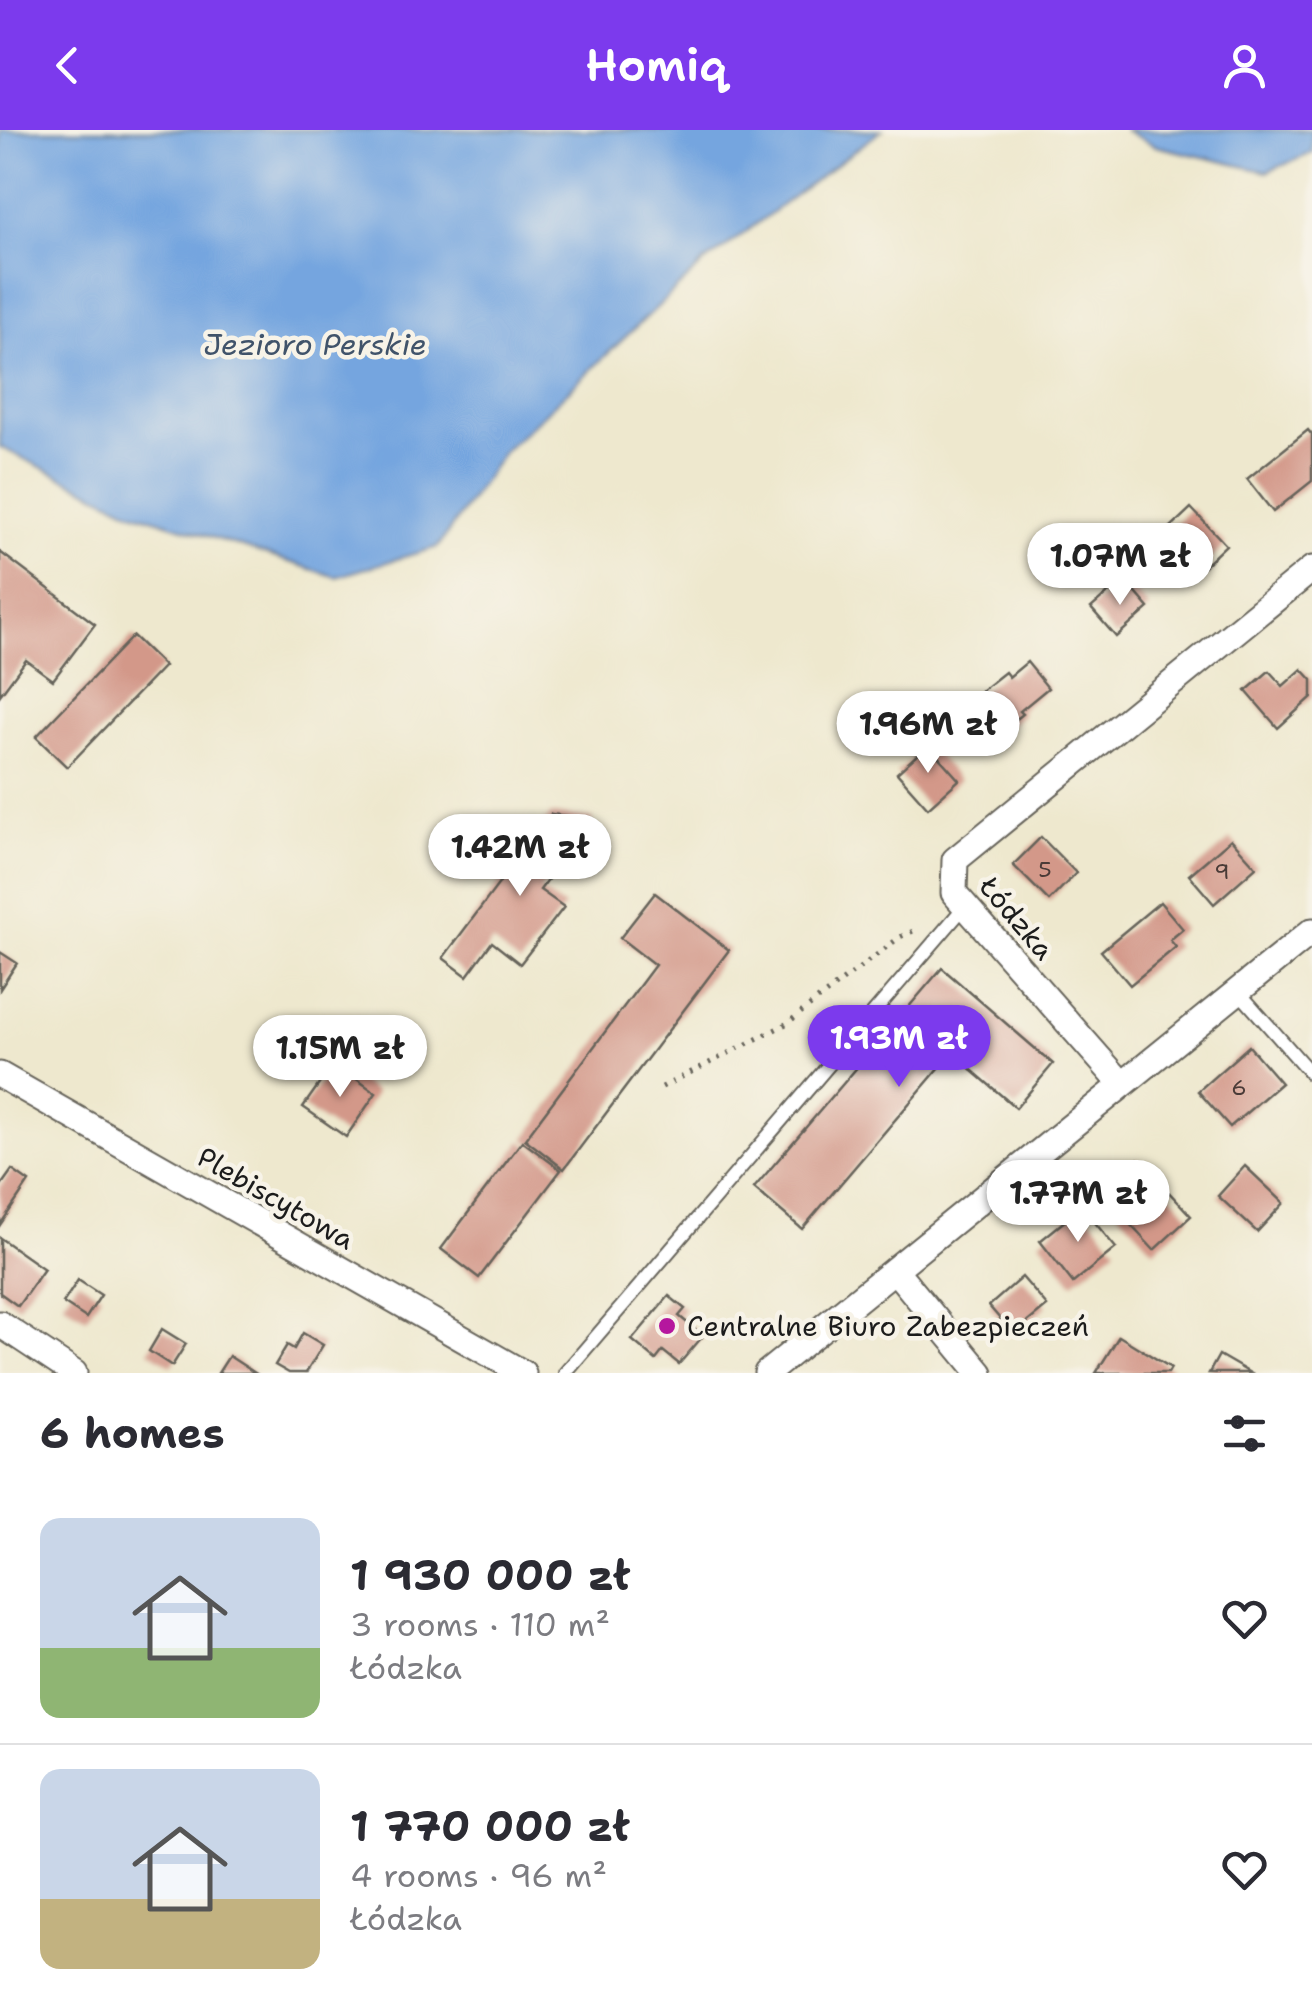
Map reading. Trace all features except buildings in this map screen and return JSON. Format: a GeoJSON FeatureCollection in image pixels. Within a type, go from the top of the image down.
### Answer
{"type":"FeatureCollection","features":[{"type":"Feature","properties":{"kind":"street","name":"Łódzka"},"geometry":{"type":"LineString","coordinates":[[1121,1083],[954,894],[955,860],[1312,569]]}},
{"type":"Feature","properties":{"kind":"street"},"geometry":{"type":"LineString","coordinates":[[767,1373],[1312,931]]}},
{"type":"Feature","properties":{"kind":"street","name":"Plebiscytowa"},"geometry":{"type":"LineString","coordinates":[[0,1075],[523,1373]]}},
{"type":"Feature","properties":{"kind":"street"},"geometry":{"type":"LineString","coordinates":[[895,1270],[980,1373]]}},
{"type":"Feature","properties":{"kind":"street"},"geometry":{"type":"LineString","coordinates":[[0,1324],[74,1373]]}},
{"type":"Feature","properties":{"kind":"lane"},"geometry":{"type":"LineString","coordinates":[[565,1373],[965,906]]}},
{"type":"Feature","properties":{"kind":"lane"},"geometry":{"type":"LineString","coordinates":[[1237,990],[1312,1074]]}},
{"type":"Feature","properties":{"kind":"path"},"geometry":{"type":"LineString","coordinates":[[662,1087],[786,1024],[900,938],[965,906]]}},
{"type":"Feature","properties":{"kind":"water","name":"Jezioro Perskie"},"geometry":{"type":"Polygon","coordinates":[[[0,130],[882,130],[703,264],[503,452],[438,547],[336,577],[133,512],[0,447],[0,130]]]}},
{"type":"Feature","properties":{"kind":"water"},"geometry":{"type":"Polygon","coordinates":[[[1124,130],[1312,130],[1312,153],[1267,172],[1156,146],[1124,130]]]}},
{"type":"Feature","properties":{"kind":"place","name":"Centralne Biuro Zabezpieczeń"},"geometry":{"type":"Point","coordinates":[667,1326]}}]}
